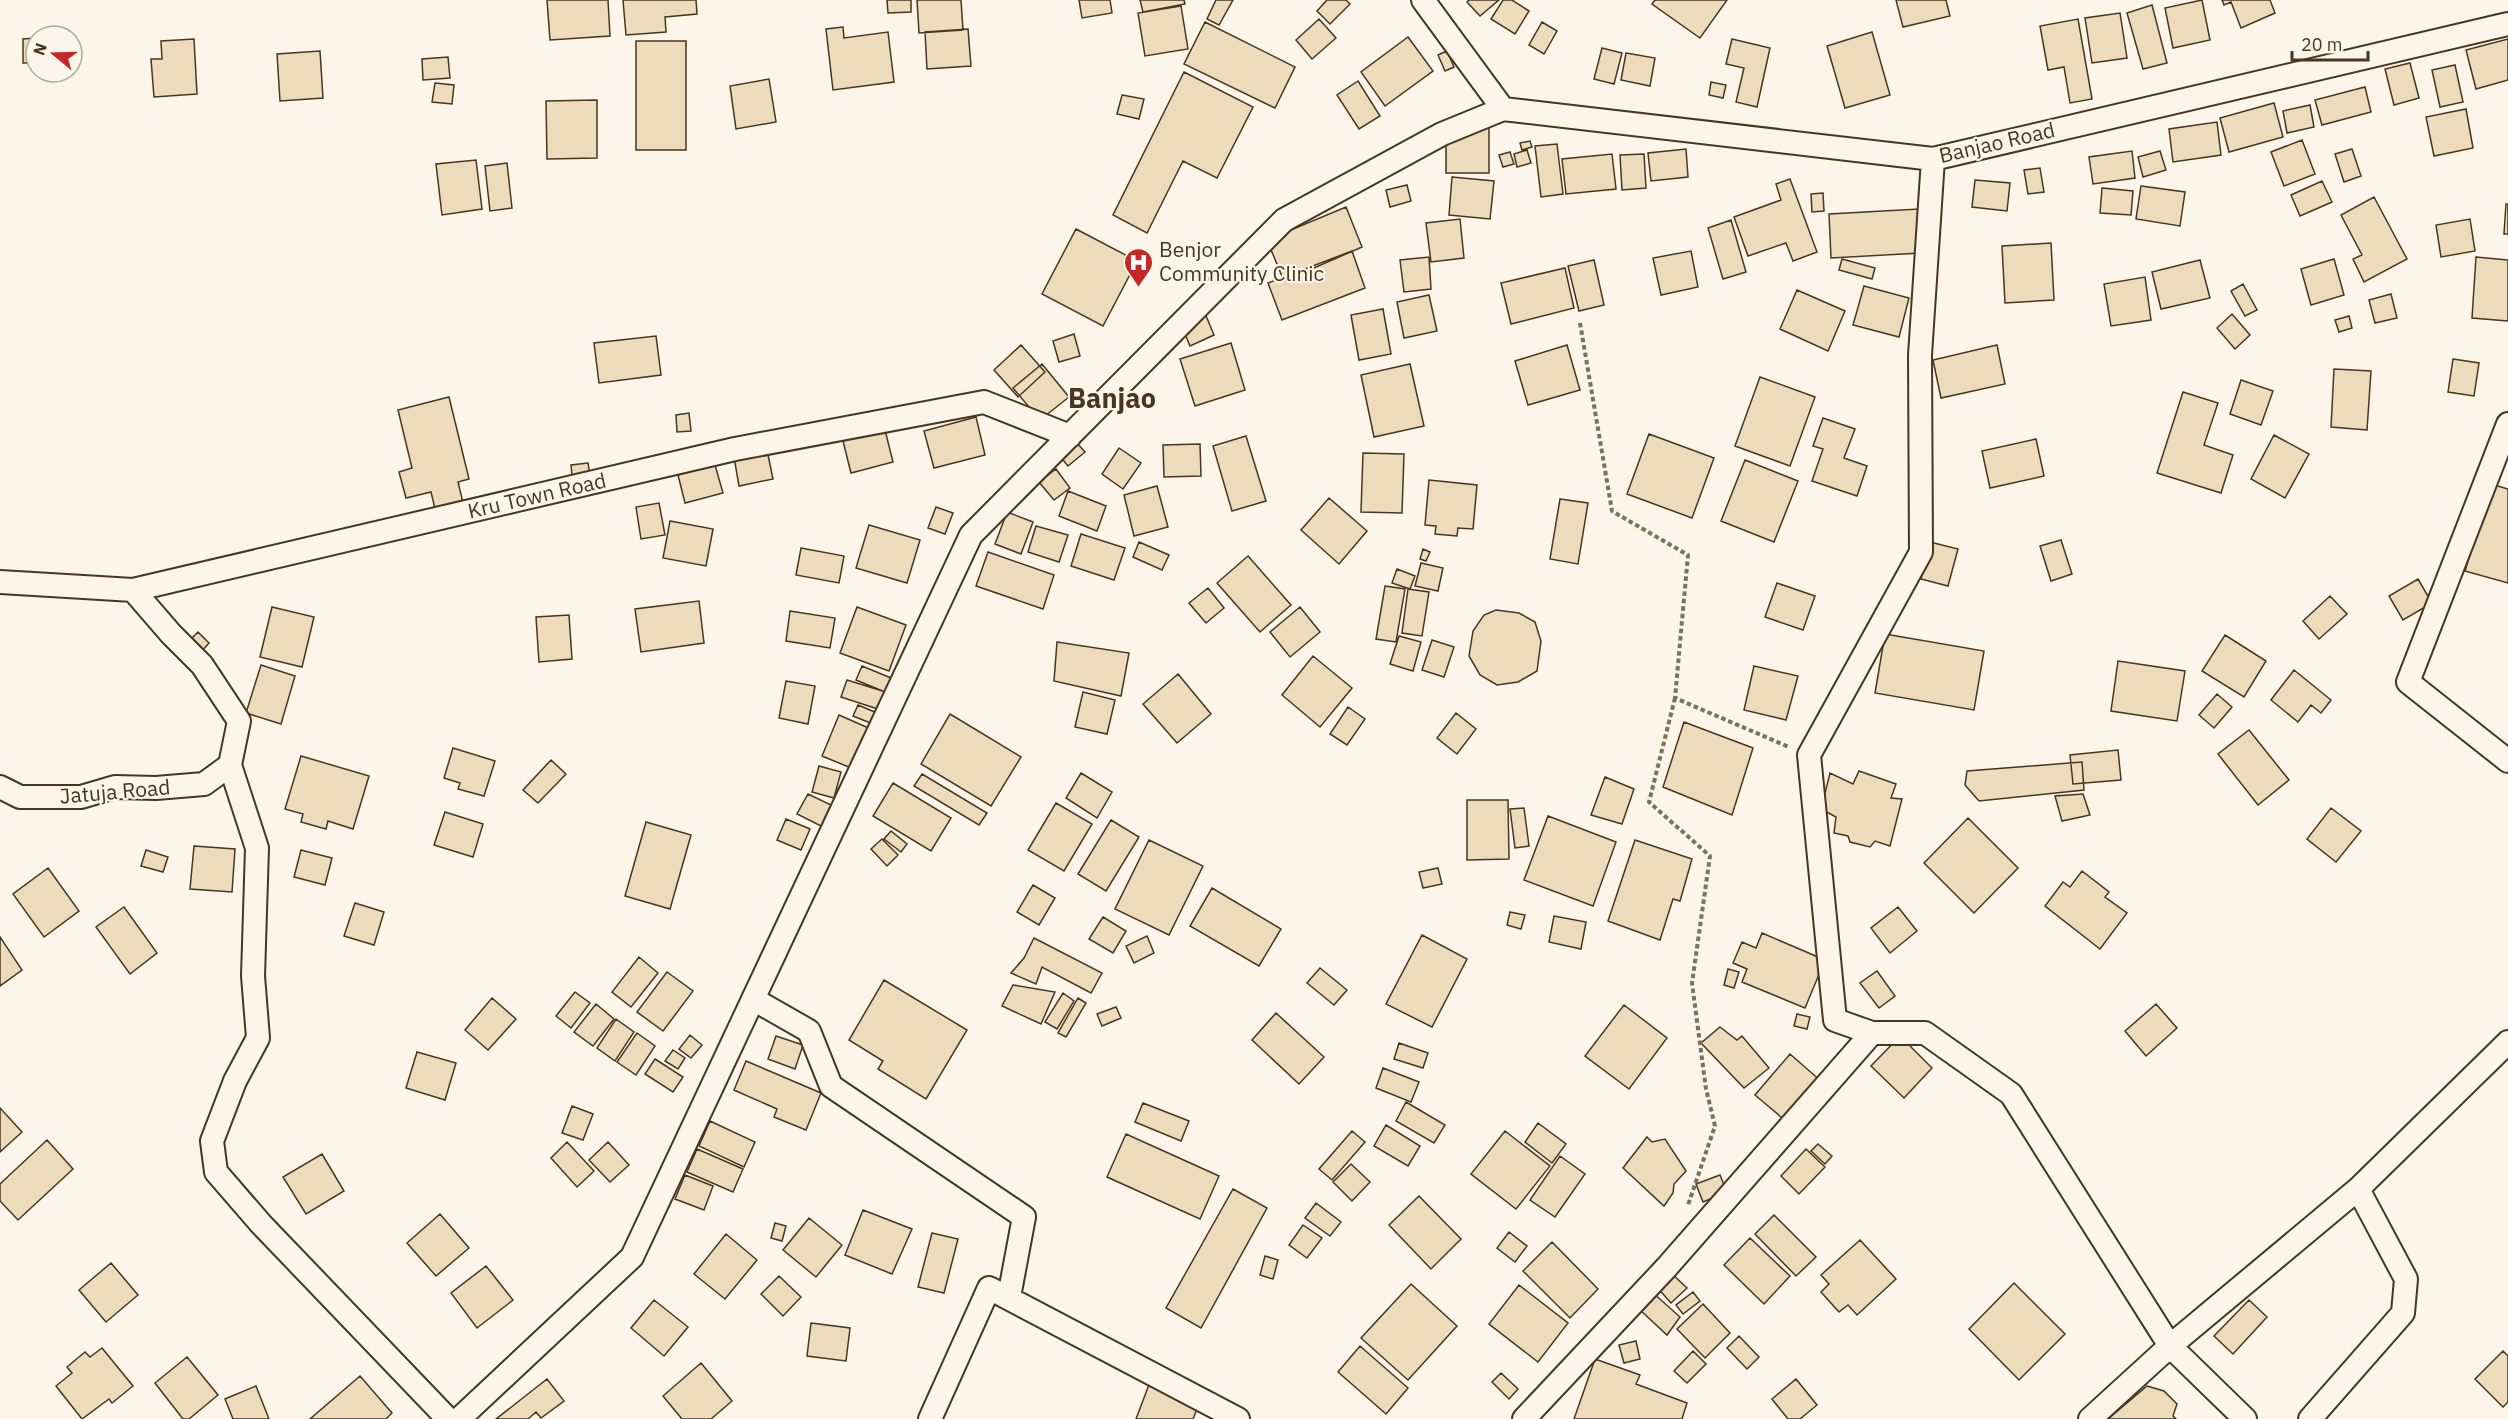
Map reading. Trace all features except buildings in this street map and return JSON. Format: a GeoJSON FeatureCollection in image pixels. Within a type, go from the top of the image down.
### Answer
{"type":"FeatureCollection","features":[{"type":"Feature","properties":{"kind":"street"},"geometry":{"type":"LineString","coordinates":[[468,1415],[632,1257],[971,535],[1284,220],[1442,134],[1503,110],[1424,0]]}},
{"type":"Feature","properties":{"kind":"street","name":"Banjao Road"},"geometry":{"type":"LineString","coordinates":[[1503,110],[1933,159],[2508,24]]}},
{"type":"Feature","properties":{"kind":"street"},"geometry":{"type":"LineString","coordinates":[[1933,159],[1920,355],[1921,552],[1809,755],[1835,1020],[1872,1033],[1925,1033],[2011,1094],[2170,1346],[2245,1419]]}},
{"type":"Feature","properties":{"kind":"street","name":"Kru Town Road"},"geometry":{"type":"LineString","coordinates":[[0,582],[133,591],[735,449],[984,402],[1070,436]]}},
{"type":"Feature","properties":{"kind":"street"},"geometry":{"type":"LineString","coordinates":[[2508,424],[2500,468],[2408,682],[2508,760]]}},
{"type":"Feature","properties":{"kind":"street"},"geometry":{"type":"LineString","coordinates":[[133,591],[202,665],[239,721],[230,765],[257,848],[253,976],[258,1038],[235,1082],[212,1141],[216,1172],[268,1232],[448,1419]]}},
{"type":"Feature","properties":{"kind":"street","name":"Jatuja Road"},"geometry":{"type":"LineString","coordinates":[[0,787],[21,797],[81,797],[115,787],[156,789],[204,784],[230,765]]}},
{"type":"Feature","properties":{"kind":"street"},"geometry":{"type":"LineString","coordinates":[[753,999],[809,1031],[831,1086],[1024,1217],[1009,1297]]}},
{"type":"Feature","properties":{"kind":"street"},"geometry":{"type":"LineString","coordinates":[[1524,1419],[1666,1268],[1872,1033]]}},
{"type":"Feature","properties":{"kind":"street"},"geometry":{"type":"LineString","coordinates":[[2090,1419],[2170,1346],[2358,1189],[2508,1042]]}},
{"type":"Feature","properties":{"kind":"street"},"geometry":{"type":"LineString","coordinates":[[2310,1419],[2403,1313],[2406,1279],[2358,1189]]}},
{"type":"Feature","properties":{"kind":"street"},"geometry":{"type":"LineString","coordinates":[[930,1419],[989,1288],[1238,1419]]}},
{"type":"Feature","properties":{"kind":"path"},"geometry":{"type":"LineString","coordinates":[[1580,323],[1612,511],[1688,555],[1675,698],[1648,802],[1710,856],[1692,983],[1706,1089],[1715,1126],[1685,1213]]}},
{"type":"Feature","properties":{"kind":"path"},"geometry":{"type":"LineString","coordinates":[[1675,698],[1809,755]]}},
{"type":"Feature","properties":{"kind":"place","name":"Benjor Community Clinic"},"geometry":{"type":"Point","coordinates":[1138,288]}},
{"type":"Feature","properties":{"kind":"district","name":"Banjao"},"geometry":{"type":"Point","coordinates":[1112,399]}}]}
